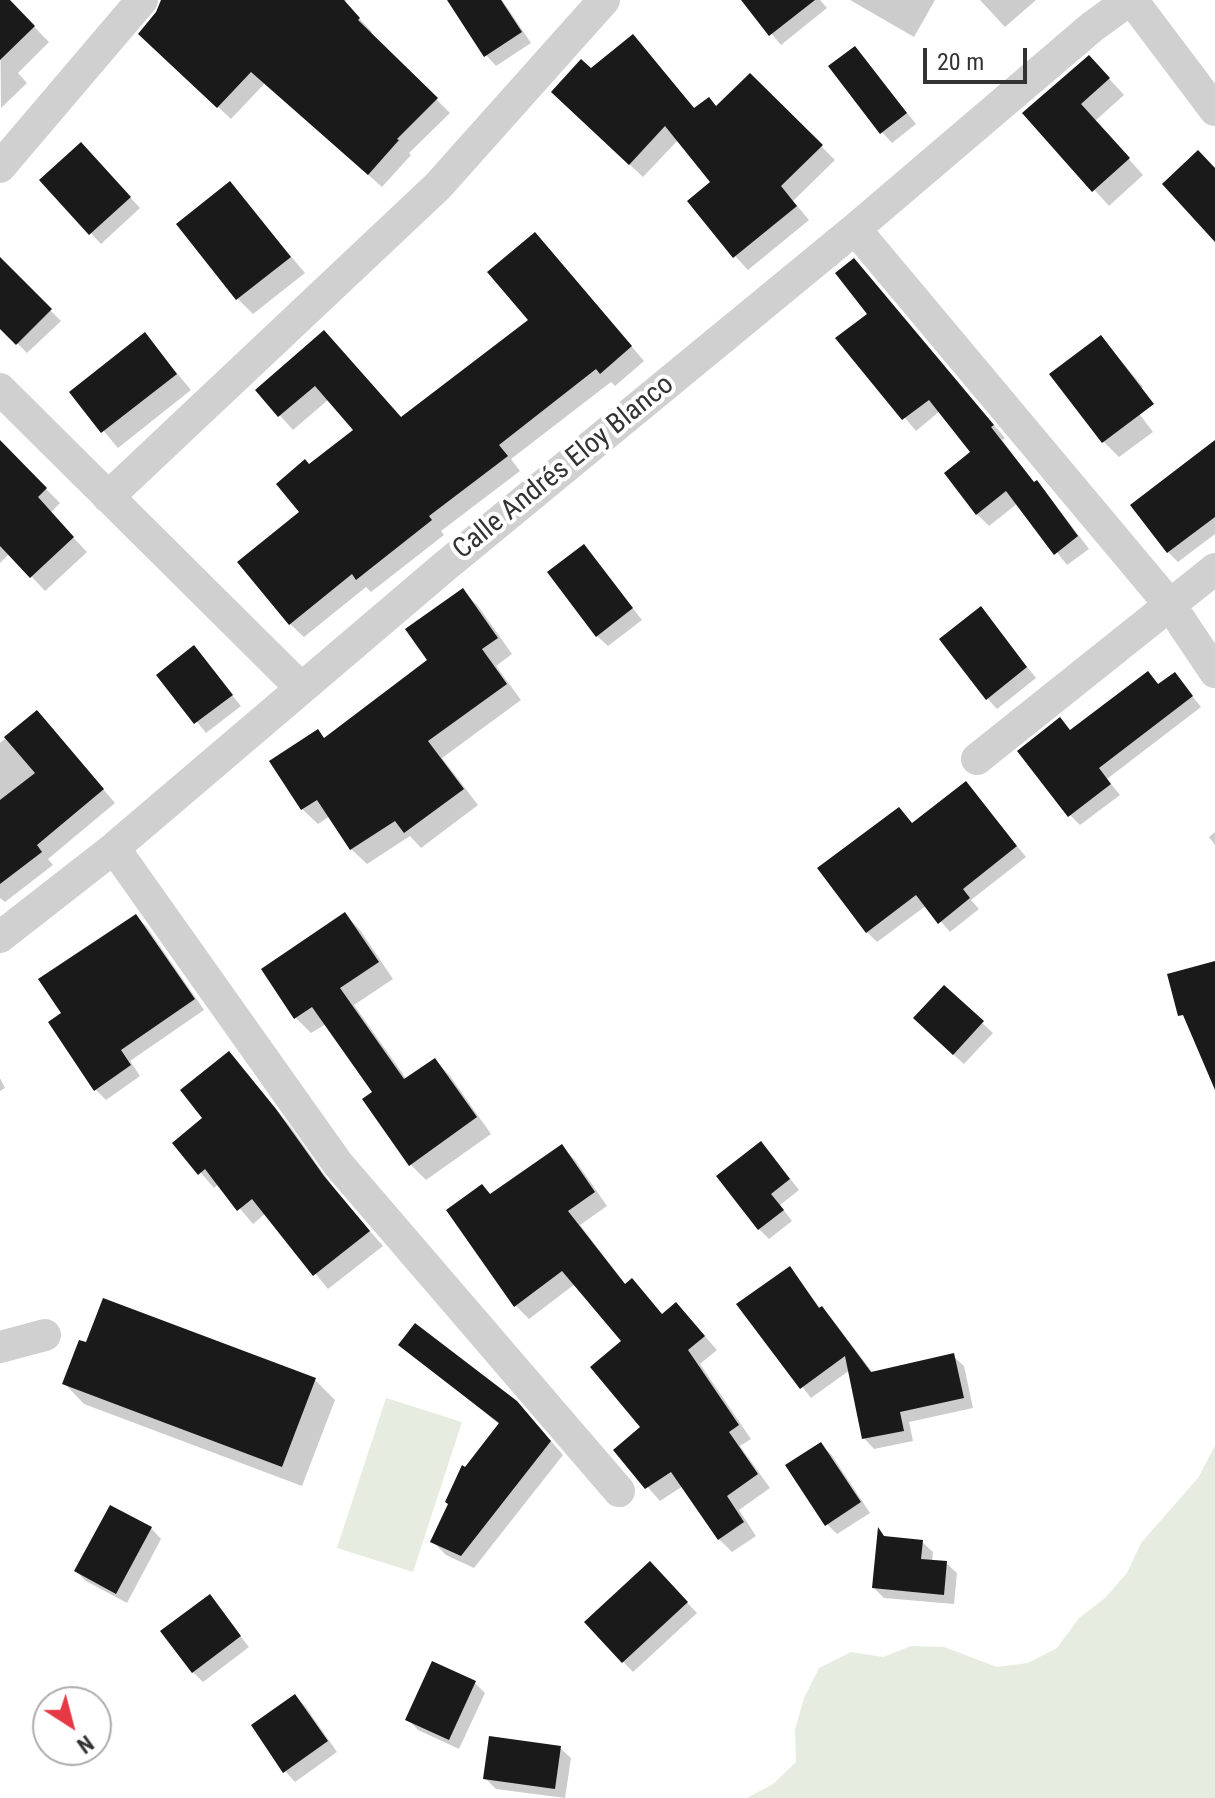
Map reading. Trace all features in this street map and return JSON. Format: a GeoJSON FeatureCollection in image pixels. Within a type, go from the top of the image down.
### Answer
{"type":"FeatureCollection","features":[{"type":"Feature","properties":{"kind":"street"},"geometry":{"type":"LineString","coordinates":[[0,167],[142,0]]}},
{"type":"Feature","properties":{"kind":"street"},"geometry":{"type":"LineString","coordinates":[[108,497],[438,186],[604,0]]}},
{"type":"Feature","properties":{"kind":"street"},"geometry":{"type":"LineString","coordinates":[[1131,0],[1215,110]]}},
{"type":"Feature","properties":{"kind":"street","name":"Calle Andrés Eloy Blanco"},"geometry":{"type":"LineString","coordinates":[[0,937],[114,848],[300,687],[855,229],[1080,37],[1131,0]]}},
{"type":"Feature","properties":{"kind":"street"},"geometry":{"type":"LineString","coordinates":[[855,229],[1170,605],[1215,672]]}},
{"type":"Feature","properties":{"kind":"street"},"geometry":{"type":"LineString","coordinates":[[0,389],[300,687]]}},
{"type":"Feature","properties":{"kind":"street"},"geometry":{"type":"LineString","coordinates":[[977,759],[1215,569]]}},
{"type":"Feature","properties":{"kind":"street"},"geometry":{"type":"LineString","coordinates":[[114,848],[338,1164],[619,1491]]}},
{"type":"Feature","properties":{"kind":"street"},"geometry":{"type":"LineString","coordinates":[[0,1347],[45,1335]]}},
{"type":"Feature","properties":{"kind":"shaded area"},"geometry":{"type":"Polygon","coordinates":[[[386,1398],[462,1422],[413,1572],[337,1548],[386,1398]]]}},
{"type":"Feature","properties":{"kind":"shaded area"},"geometry":{"type":"Polygon","coordinates":[[[1215,1446],[1215,1798],[747,1798],[773,1784],[796,1762],[795,1730],[804,1698],[819,1668],[851,1652],[883,1657],[911,1646],[944,1647],[997,1667],[1028,1663],[1057,1648],[1079,1618],[1105,1598],[1127,1573],[1141,1543],[1198,1478],[1215,1446]]]}},
{"type":"Feature","properties":{"kind":"building"},"geometry":{"type":"Polygon","coordinates":[[[0,0],[10,0],[35,26],[0,60],[0,0]]]}},
{"type":"Feature","properties":{"kind":"building"},"geometry":{"type":"Polygon","coordinates":[[[161,0],[344,0],[360,18],[358,20],[438,98],[397,139],[368,175],[251,72],[217,108],[138,34],[156,12],[161,0]]]}},
{"type":"Feature","properties":{"kind":"building"},"geometry":{"type":"Polygon","coordinates":[[[447,0],[501,0],[522,32],[484,57],[447,0]]]}},
{"type":"Feature","properties":{"kind":"building"},"geometry":{"type":"Polygon","coordinates":[[[741,0],[815,0],[769,36],[741,0]]]}},
{"type":"Feature","properties":{"kind":"building"},"geometry":{"type":"Polygon","coordinates":[[[633,34],[694,108],[709,97],[716,106],[750,73],[823,145],[781,186],[797,206],[733,258],[687,201],[710,182],[665,126],[629,165],[551,92],[581,59],[591,68],[633,34]]]}},
{"type":"Feature","properties":{"kind":"building"},"geometry":{"type":"Polygon","coordinates":[[[855,46],[907,113],[880,134],[828,66],[855,46]]]}},
{"type":"Feature","properties":{"kind":"building"},"geometry":{"type":"Polygon","coordinates":[[[1089,55],[1110,78],[1081,104],[1130,158],[1092,192],[1022,113],[1089,55]]]}},
{"type":"Feature","properties":{"kind":"building"},"geometry":{"type":"Polygon","coordinates":[[[81,142],[131,197],[89,235],[39,180],[81,142]]]}},
{"type":"Feature","properties":{"kind":"building"},"geometry":{"type":"Polygon","coordinates":[[[1198,150],[1215,168],[1215,242],[1162,184],[1198,150]]]}},
{"type":"Feature","properties":{"kind":"building"},"geometry":{"type":"Polygon","coordinates":[[[230,181],[291,257],[236,300],[176,224],[230,181]]]}},
{"type":"Feature","properties":{"kind":"building"},"geometry":{"type":"Polygon","coordinates":[[[535,232],[632,346],[600,374],[596,369],[499,445],[508,456],[429,516],[432,520],[356,580],[352,574],[289,625],[237,562],[299,512],[276,484],[305,459],[309,464],[353,430],[315,386],[278,417],[255,390],[324,330],[401,417],[528,320],[487,272],[535,232]]]}},
{"type":"Feature","properties":{"kind":"building"},"geometry":{"type":"Polygon","coordinates":[[[0,257],[52,309],[16,345],[0,329],[0,257]]]}},
{"type":"Feature","properties":{"kind":"building"},"geometry":{"type":"Polygon","coordinates":[[[854,258],[994,425],[991,427],[1034,482],[1037,480],[1078,536],[1054,555],[1006,491],[976,515],[944,473],[970,452],[929,400],[902,420],[835,338],[867,314],[835,273],[854,258]]]}},
{"type":"Feature","properties":{"kind":"building"},"geometry":{"type":"Polygon","coordinates":[[[145,332],[177,374],[101,433],[69,392],[145,332]]]}},
{"type":"Feature","properties":{"kind":"building"},"geometry":{"type":"Polygon","coordinates":[[[1101,335],[1154,404],[1102,443],[1049,374],[1101,335]]]}},
{"type":"Feature","properties":{"kind":"building"},"geometry":{"type":"Polygon","coordinates":[[[0,440],[47,488],[38,497],[74,537],[30,578],[0,546],[0,440]]]}},
{"type":"Feature","properties":{"kind":"building"},"geometry":{"type":"Polygon","coordinates":[[[1215,440],[1215,517],[1167,553],[1130,505],[1215,440]]]}},
{"type":"Feature","properties":{"kind":"building"},"geometry":{"type":"Polygon","coordinates":[[[584,544],[633,608],[596,637],[547,572],[584,544]]]}},
{"type":"Feature","properties":{"kind":"building"},"geometry":{"type":"Polygon","coordinates":[[[463,588],[498,638],[482,649],[507,684],[428,741],[464,789],[404,833],[395,821],[350,850],[317,800],[301,810],[269,761],[318,729],[324,738],[427,660],[405,629],[463,588]]]}},
{"type":"Feature","properties":{"kind":"building"},"geometry":{"type":"Polygon","coordinates":[[[981,606],[1027,667],[986,700],[939,639],[981,606]]]}},
{"type":"Feature","properties":{"kind":"building"},"geometry":{"type":"Polygon","coordinates":[[[194,645],[233,695],[194,724],[156,675],[194,645]]]}},
{"type":"Feature","properties":{"kind":"building"},"geometry":{"type":"Polygon","coordinates":[[[1148,671],[1158,684],[1175,672],[1193,696],[1099,768],[1111,784],[1068,817],[1017,751],[1060,717],[1070,730],[1148,671]]]}},
{"type":"Feature","properties":{"kind":"building"},"geometry":{"type":"Polygon","coordinates":[[[37,710],[104,789],[37,845],[42,852],[0,884],[0,800],[35,773],[4,737],[37,710]]]}},
{"type":"Feature","properties":{"kind":"building"},"geometry":{"type":"Polygon","coordinates":[[[966,781],[1017,846],[963,889],[970,898],[938,924],[916,895],[866,933],[817,868],[899,807],[912,823],[966,781]]]}},
{"type":"Feature","properties":{"kind":"building"},"geometry":{"type":"Polygon","coordinates":[[[345,912],[379,962],[340,988],[404,1079],[435,1058],[477,1117],[409,1166],[362,1099],[372,1092],[312,1007],[294,1019],[261,969],[345,912]]]}},
{"type":"Feature","properties":{"kind":"building"},"geometry":{"type":"Polygon","coordinates":[[[136,914],[195,999],[121,1050],[131,1065],[94,1091],[48,1022],[61,1013],[38,979],[136,914]]]}},
{"type":"Feature","properties":{"kind":"building"},"geometry":{"type":"Polygon","coordinates":[[[1215,961],[1215,1090],[1183,1015],[1178,1016],[1167,974],[1215,961]]]}},
{"type":"Feature","properties":{"kind":"building"},"geometry":{"type":"Polygon","coordinates":[[[944,985],[984,1021],[953,1055],[913,1018],[944,985]]]}},
{"type":"Feature","properties":{"kind":"building"},"geometry":{"type":"Polygon","coordinates":[[[229,1051],[370,1231],[313,1276],[252,1199],[237,1211],[205,1169],[198,1175],[172,1143],[202,1118],[180,1090],[229,1051]]]}},
{"type":"Feature","properties":{"kind":"building"},"geometry":{"type":"Polygon","coordinates":[[[761,1141],[790,1179],[771,1194],[784,1210],[758,1230],[716,1176],[761,1141]]]}},
{"type":"Feature","properties":{"kind":"building"},"geometry":{"type":"Polygon","coordinates":[[[562,1144],[595,1192],[568,1211],[625,1284],[632,1278],[662,1314],[676,1302],[705,1336],[688,1350],[739,1425],[729,1432],[758,1474],[727,1496],[744,1522],[718,1540],[671,1472],[645,1489],[613,1450],[640,1427],[590,1367],[621,1341],[562,1271],[514,1307],[446,1210],[482,1184],[490,1194],[562,1144]]]}},
{"type":"Feature","properties":{"kind":"building"},"geometry":{"type":"Polygon","coordinates":[[[790,1266],[819,1308],[822,1306],[871,1372],[954,1353],[964,1398],[900,1412],[904,1431],[862,1439],[845,1356],[800,1389],[736,1304],[790,1266]]]}},
{"type":"Feature","properties":{"kind":"building"},"geometry":{"type":"Polygon","coordinates":[[[103,1298],[316,1378],[282,1467],[62,1384],[79,1340],[86,1342],[103,1298]]]}},
{"type":"Feature","properties":{"kind":"building"},"geometry":{"type":"Polygon","coordinates":[[[415,1323],[517,1401],[551,1441],[461,1556],[430,1542],[462,1465],[465,1467],[499,1423],[398,1345],[415,1323]]]}},
{"type":"Feature","properties":{"kind":"building"},"geometry":{"type":"Polygon","coordinates":[[[821,1442],[861,1502],[825,1526],[785,1465],[821,1442]]]}},
{"type":"Feature","properties":{"kind":"building"},"geometry":{"type":"Polygon","coordinates":[[[110,1505],[152,1527],[116,1594],[74,1571],[110,1505]]]}},
{"type":"Feature","properties":{"kind":"building"},"geometry":{"type":"Polygon","coordinates":[[[878,1527],[884,1536],[923,1540],[921,1559],[947,1561],[944,1595],[872,1588],[878,1527]]]}},
{"type":"Feature","properties":{"kind":"building"},"geometry":{"type":"Polygon","coordinates":[[[650,1561],[688,1602],[622,1663],[584,1622],[650,1561]]]}},
{"type":"Feature","properties":{"kind":"building"},"geometry":{"type":"Polygon","coordinates":[[[210,1594],[241,1636],[192,1673],[160,1631],[210,1594]]]}},
{"type":"Feature","properties":{"kind":"building"},"geometry":{"type":"Polygon","coordinates":[[[432,1661],[476,1681],[449,1740],[405,1720],[432,1661]]]}},
{"type":"Feature","properties":{"kind":"building"},"geometry":{"type":"Polygon","coordinates":[[[295,1694],[328,1741],[283,1773],[251,1725],[295,1694]]]}},
{"type":"Feature","properties":{"kind":"building"},"geometry":{"type":"Polygon","coordinates":[[[489,1736],[561,1746],[555,1789],[483,1779],[489,1736]]]}}]}
